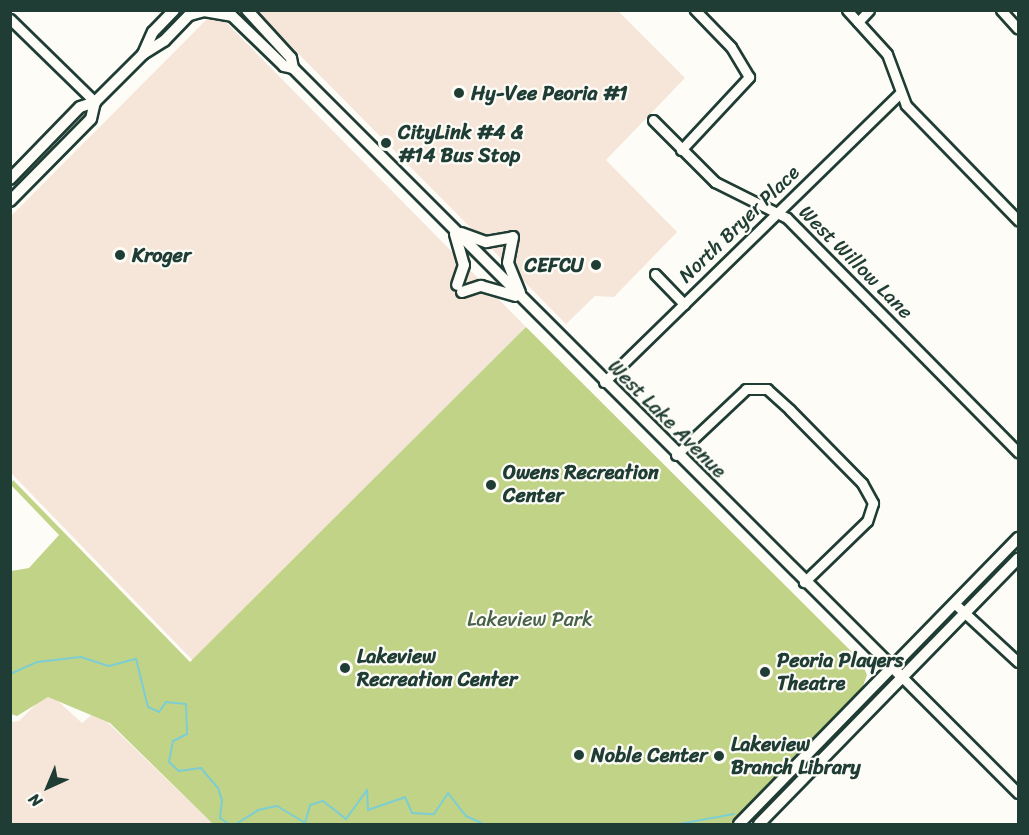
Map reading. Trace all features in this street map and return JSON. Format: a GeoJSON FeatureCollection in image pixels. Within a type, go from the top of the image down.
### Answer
{"type":"FeatureCollection","features":[{"type":"Feature","properties":{"kind":"main road"},"geometry":{"type":"LineString","coordinates":[[142,54],[153,32],[174,10]]}},
{"type":"Feature","properties":{"kind":"main road","name":"West Lake Avenue"},"geometry":{"type":"LineString","coordinates":[[247,10],[291,58],[293,68]]}},
{"type":"Feature","properties":{"kind":"main road"},"geometry":{"type":"LineString","coordinates":[[10,179],[80,107],[95,102],[142,54],[164,41],[192,13],[229,13]]}},
{"type":"Feature","properties":{"kind":"main road","name":"West Lake Avenue"},"geometry":{"type":"LineString","coordinates":[[229,13],[284,66],[293,68],[604,382],[902,677]]}},
{"type":"Feature","properties":{"kind":"main road"},"geometry":{"type":"LineString","coordinates":[[10,201],[91,119],[95,102]]}},
{"type":"Feature","properties":{"kind":"main road"},"geometry":{"type":"LineString","coordinates":[[453,228],[464,265],[460,289],[482,286],[522,299]]}},
{"type":"Feature","properties":{"kind":"main road"},"geometry":{"type":"LineString","coordinates":[[453,228],[486,242],[513,237],[508,263],[522,299]]}},
{"type":"Feature","properties":{"kind":"main road"},"geometry":{"type":"LineString","coordinates":[[743,824],[1018,538]]}},
{"type":"Feature","properties":{"kind":"main road"},"geometry":{"type":"LineString","coordinates":[[759,825],[1018,559]]}},
{"type":"Feature","properties":{"kind":"street"},"geometry":{"type":"LineString","coordinates":[[681,150],[749,77],[731,47],[695,10]]}},
{"type":"Feature","properties":{"kind":"street"},"geometry":{"type":"LineString","coordinates":[[847,10],[887,54],[899,94],[909,108],[1018,220]]}},
{"type":"Feature","properties":{"kind":"street"},"geometry":{"type":"LineString","coordinates":[[858,22],[869,10]]}},
{"type":"Feature","properties":{"kind":"street"},"geometry":{"type":"LineString","coordinates":[[1000,10],[1018,29]]}},
{"type":"Feature","properties":{"kind":"street"},"geometry":{"type":"LineString","coordinates":[[10,19],[95,102]]}},
{"type":"Feature","properties":{"kind":"street","name":"North Bryer Place"},"geometry":{"type":"LineString","coordinates":[[604,382],[899,94]]}},
{"type":"Feature","properties":{"kind":"street","name":"West Willow Lane"},"geometry":{"type":"LineString","coordinates":[[653,120],[681,150],[720,185],[778,211],[1018,452]]}},
{"type":"Feature","properties":{"kind":"street"},"geometry":{"type":"LineString","coordinates":[[655,274],[684,304]]}},
{"type":"Feature","properties":{"kind":"street"},"geometry":{"type":"LineString","coordinates":[[676,454],[742,392],[759,387],[777,396],[862,483],[873,503],[867,521],[804,582]]}},
{"type":"Feature","properties":{"kind":"street"},"geometry":{"type":"LineString","coordinates":[[954,603],[1018,662]]}},
{"type":"Feature","properties":{"kind":"street","name":"West Lake Avenue"},"geometry":{"type":"LineString","coordinates":[[902,677],[1018,793]]}},
{"type":"Feature","properties":{"kind":"shaded area"},"geometry":{"type":"Polygon","coordinates":[[[215,11],[526,327],[199,667],[11,473],[11,216],[215,11]]]}},
{"type":"Feature","properties":{"kind":"shaded area"},"geometry":{"type":"Polygon","coordinates":[[[256,11],[618,11],[685,78],[606,160],[677,232],[614,297],[595,296],[566,324],[256,11]]]}},
{"type":"Feature","properties":{"kind":"shaded area"},"geometry":{"type":"Polygon","coordinates":[[[48,692],[82,723],[96,711],[213,824],[11,824],[11,722],[19,721],[48,692]]]}},
{"type":"Feature","properties":{"kind":"green space","name":"Lakeview Park"},"geometry":{"type":"Polygon","coordinates":[[[526,327],[861,661],[867,675],[862,689],[731,824],[213,824],[110,723],[48,697],[17,716],[11,714],[11,571],[29,568],[59,535],[11,485],[13,480],[190,662],[526,327]]]}},
{"type":"Feature","properties":{"kind":"waterway"},"geometry":{"type":"LineString","coordinates":[[10,674],[37,662],[81,657],[109,666],[136,659],[148,707],[159,712],[166,702],[186,704],[187,734],[173,741],[169,762],[179,771],[201,768],[218,788],[222,800],[220,818],[229,824]]}},
{"type":"Feature","properties":{"kind":"waterway"},"geometry":{"type":"LineString","coordinates":[[236,824],[258,810],[277,806],[305,823],[310,805],[323,801],[346,819],[367,790],[368,810],[405,797],[412,813],[434,814],[448,793],[466,816],[483,824]]}},
{"type":"Feature","properties":{"kind":"waterway"},"geometry":{"type":"LineString","coordinates":[[679,824],[734,814]]}},
{"type":"Feature","properties":{"kind":"place","name":"Hy-Vee Peoria #1"},"geometry":{"type":"Point","coordinates":[459,93]}},
{"type":"Feature","properties":{"kind":"place","name":"CityLink #4 & #14 Bus Stop"},"geometry":{"type":"Point","coordinates":[386,143]}},
{"type":"Feature","properties":{"kind":"place","name":"Kroger"},"geometry":{"type":"Point","coordinates":[120,255]}},
{"type":"Feature","properties":{"kind":"place","name":"CEFCU"},"geometry":{"type":"Point","coordinates":[596,265]}},
{"type":"Feature","properties":{"kind":"place","name":"Owens Recreation Center"},"geometry":{"type":"Point","coordinates":[491,485]}},
{"type":"Feature","properties":{"kind":"place","name":"Lakeview Recreation Center"},"geometry":{"type":"Point","coordinates":[345,668]}},
{"type":"Feature","properties":{"kind":"place","name":"Peoria Players Theatre"},"geometry":{"type":"Point","coordinates":[765,672]}},
{"type":"Feature","properties":{"kind":"place","name":"Noble Center"},"geometry":{"type":"Point","coordinates":[579,755]}},
{"type":"Feature","properties":{"kind":"place","name":"Lakeview Branch Library"},"geometry":{"type":"Point","coordinates":[719,756]}}]}
